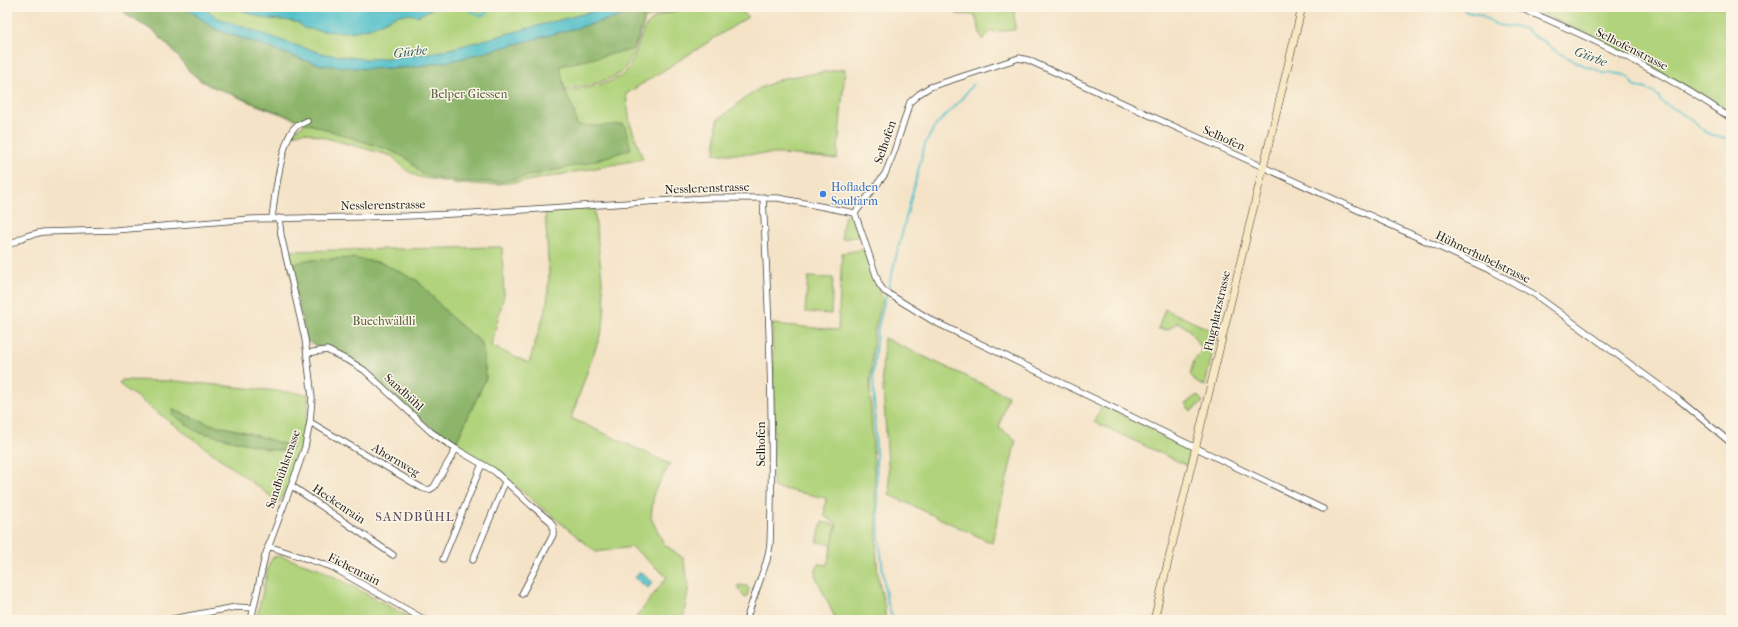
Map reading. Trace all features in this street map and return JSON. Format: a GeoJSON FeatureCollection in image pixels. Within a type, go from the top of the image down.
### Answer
{"type":"FeatureCollection","features":[{"type":"Feature","properties":{"kind":"street","name":"Flugplatzstrasse"},"geometry":{"type":"LineString","coordinates":[[1154,620],[1302,7]]}},
{"type":"Feature","properties":{"kind":"street","name":"Selhofenstrasse"},"geometry":{"type":"LineString","coordinates":[[1518,7],[1620,54],[1709,103],[1731,118]]}},
{"type":"Feature","properties":{"kind":"street","name":"Selhofen"},"geometry":{"type":"LineString","coordinates":[[855,213],[885,174],[894,152],[910,102],[930,87],[1019,58],[1028,60],[1264,168]]}},
{"type":"Feature","properties":{"kind":"street"},"geometry":{"type":"LineString","coordinates":[[272,218],[281,166],[290,134],[295,127],[307,121]]}},
{"type":"Feature","properties":{"kind":"street","name":"Hühnerhubelstrasse"},"geometry":{"type":"LineString","coordinates":[[1264,168],[1494,272],[1534,294],[1678,399],[1731,443]]}},
{"type":"Feature","properties":{"kind":"street","name":"Selhofen"},"geometry":{"type":"LineString","coordinates":[[746,620],[767,560],[770,538],[772,437],[770,322],[763,197]]}},
{"type":"Feature","properties":{"kind":"street"},"geometry":{"type":"LineString","coordinates":[[763,197],[805,202],[830,209],[855,213],[880,284],[884,291],[933,321],[1323,509]]}},
{"type":"Feature","properties":{"kind":"street","name":"Nesslerenstrasse"},"geometry":{"type":"LineString","coordinates":[[7,246],[26,236],[43,232],[115,230],[187,223],[272,218],[415,216],[706,198],[763,197]]}},
{"type":"Feature","properties":{"kind":"street","name":"Sandbühlstrasse"},"geometry":{"type":"LineString","coordinates":[[251,620],[268,546],[292,486],[305,447],[310,422],[312,398],[307,353],[281,235],[279,218]]}},
{"type":"Feature","properties":{"kind":"street","name":"Sandbühl"},"geometry":{"type":"LineString","coordinates":[[307,353],[328,350],[364,370],[431,432],[456,449],[494,471],[550,521],[553,526],[553,535],[522,594]]}},
{"type":"Feature","properties":{"kind":"street","name":"Ahornweg"},"geometry":{"type":"LineString","coordinates":[[310,422],[422,488],[429,490],[434,487],[456,449]]}},
{"type":"Feature","properties":{"kind":"street"},"geometry":{"type":"LineString","coordinates":[[443,559],[482,464]]}},
{"type":"Feature","properties":{"kind":"street"},"geometry":{"type":"LineString","coordinates":[[473,560],[505,482]]}},
{"type":"Feature","properties":{"kind":"street","name":"Heckenrain"},"geometry":{"type":"LineString","coordinates":[[292,486],[393,555]]}},
{"type":"Feature","properties":{"kind":"street","name":"Eichenrain"},"geometry":{"type":"LineString","coordinates":[[268,546],[332,568],[425,620]]}},
{"type":"Feature","properties":{"kind":"street"},"geometry":{"type":"LineString","coordinates":[[167,620],[236,607],[253,608]]}},
{"type":"Feature","properties":{"kind":"green space","name":"Belper Giessen"},"geometry":{"type":"Polygon","coordinates":[[[119,7],[685,7],[644,19],[634,52],[625,68],[620,73],[598,83],[565,90],[566,92],[608,82],[622,75],[627,70],[637,50],[644,29],[651,21],[661,16],[686,9],[737,7],[748,17],[626,94],[630,123],[643,159],[527,181],[490,185],[459,184],[419,177],[406,170],[392,156],[304,132],[292,135],[294,131],[306,123],[256,105],[201,81],[189,71],[177,55],[154,31],[128,16],[119,7]]]}},
{"type":"Feature","properties":{"kind":"green space","name":"Belper Giessen"},"geometry":{"type":"Polygon","coordinates":[[[119,7],[185,7],[215,29],[304,60],[323,65],[389,69],[413,67],[455,60],[643,10],[644,23],[634,49],[560,66],[565,92],[573,108],[577,125],[598,126],[624,124],[631,149],[584,164],[500,182],[461,182],[434,178],[422,174],[408,159],[389,150],[300,121],[208,85],[189,71],[177,55],[154,31],[128,16],[119,7]]]}},
{"type":"Feature","properties":{"kind":"green space"},"geometry":{"type":"Polygon","coordinates":[[[954,7],[1014,7],[1015,30],[990,32],[982,40],[975,15],[957,14],[954,7]]]}},
{"type":"Feature","properties":{"kind":"green space"},"geometry":{"type":"Polygon","coordinates":[[[1528,7],[1731,7],[1731,114],[1657,70],[1528,7]]]}},
{"type":"Feature","properties":{"kind":"green space"},"geometry":{"type":"Polygon","coordinates":[[[845,69],[837,159],[783,154],[715,154],[717,120],[760,88],[784,78],[845,69]]]}},
{"type":"Feature","properties":{"kind":"green space"},"geometry":{"type":"Polygon","coordinates":[[[594,207],[605,306],[603,327],[571,418],[670,464],[654,492],[651,518],[664,544],[683,558],[689,585],[683,620],[634,620],[667,577],[632,547],[596,552],[495,469],[455,445],[486,378],[482,344],[451,317],[289,266],[286,251],[502,247],[504,295],[491,346],[529,363],[547,304],[549,274],[545,210],[594,207]]]}},
{"type":"Feature","properties":{"kind":"green space"},"geometry":{"type":"Polygon","coordinates":[[[845,214],[854,217],[861,236],[842,239],[845,214]]]}},
{"type":"Feature","properties":{"kind":"green space"},"geometry":{"type":"Polygon","coordinates":[[[866,249],[879,292],[883,299],[874,332],[870,387],[877,525],[877,567],[885,609],[885,618],[888,620],[836,620],[815,575],[818,564],[827,565],[837,524],[824,516],[826,498],[773,487],[774,417],[772,324],[838,330],[842,253],[866,249]]]}},
{"type":"Feature","properties":{"kind":"green space","name":"Buechwäldli"},"geometry":{"type":"Polygon","coordinates":[[[352,258],[382,263],[418,281],[451,317],[482,343],[486,378],[455,445],[414,414],[347,357],[327,347],[319,347],[307,341],[289,266],[306,260],[352,258]]]}},
{"type":"Feature","properties":{"kind":"green space"},"geometry":{"type":"Polygon","coordinates":[[[808,277],[833,278],[831,314],[805,312],[808,277]]]}},
{"type":"Feature","properties":{"kind":"green space"},"geometry":{"type":"Polygon","coordinates":[[[1165,309],[1217,333],[1205,386],[1197,383],[1190,374],[1194,361],[1202,349],[1189,330],[1178,322],[1168,330],[1158,329],[1165,309]]]}},
{"type":"Feature","properties":{"kind":"green space"},"geometry":{"type":"Polygon","coordinates":[[[884,338],[1008,396],[999,428],[1016,440],[992,543],[890,495],[882,371],[884,338]]]}},
{"type":"Feature","properties":{"kind":"green space"},"geometry":{"type":"Polygon","coordinates":[[[122,380],[175,381],[308,394],[306,423],[300,450],[280,503],[119,384],[122,380]],[[173,410],[196,431],[269,449],[288,451],[292,447],[245,432],[210,424],[173,410]]]}},
{"type":"Feature","properties":{"kind":"green space"},"geometry":{"type":"Polygon","coordinates":[[[1197,395],[1203,402],[1191,411],[1185,404],[1197,395]]]}},
{"type":"Feature","properties":{"kind":"green space"},"geometry":{"type":"Polygon","coordinates":[[[1102,405],[1187,446],[1191,452],[1188,466],[1094,422],[1102,405]]]}},
{"type":"Feature","properties":{"kind":"green space"},"geometry":{"type":"Polygon","coordinates":[[[173,410],[210,424],[245,432],[293,447],[288,451],[268,449],[196,431],[172,414],[173,410]]]}},
{"type":"Feature","properties":{"kind":"green space"},"geometry":{"type":"Polygon","coordinates":[[[822,522],[836,525],[832,545],[817,542],[822,522]]]}},
{"type":"Feature","properties":{"kind":"green space"},"geometry":{"type":"Polygon","coordinates":[[[280,556],[318,568],[415,620],[256,620],[269,564],[273,557],[280,556]]]}},
{"type":"Feature","properties":{"kind":"green space"},"geometry":{"type":"Polygon","coordinates":[[[738,585],[747,586],[749,588],[747,597],[745,598],[738,588],[738,585]]]}},
{"type":"Feature","properties":{"kind":"water"},"geometry":{"type":"Polygon","coordinates":[[[185,7],[202,7],[218,18],[325,54],[365,59],[388,58],[442,51],[609,7],[656,7],[455,60],[413,67],[366,69],[323,65],[304,60],[215,29],[185,7]]]}},
{"type":"Feature","properties":{"kind":"water"},"geometry":{"type":"Polygon","coordinates":[[[235,7],[436,7],[418,16],[410,14],[396,16],[372,27],[357,31],[342,32],[303,28],[299,23],[264,18],[235,7]]]}},
{"type":"Feature","properties":{"kind":"water"},"geometry":{"type":"Polygon","coordinates":[[[640,572],[653,582],[648,588],[635,578],[640,572]]]}},
{"type":"Feature","properties":{"kind":"waterway"},"geometry":{"type":"LineString","coordinates":[[463,7],[481,16],[495,7]]}},
{"type":"Feature","properties":{"kind":"waterway","name":"Gürbe"},"geometry":{"type":"LineString","coordinates":[[1461,7],[1467,12],[1481,15],[1497,25],[1523,28],[1545,42],[1557,52],[1585,66],[1596,69],[1602,73],[1621,74],[1628,77],[1636,87],[1647,89],[1657,95],[1662,102],[1689,118],[1703,130],[1716,137],[1731,138]]}},
{"type":"Feature","properties":{"kind":"waterway"},"geometry":{"type":"LineString","coordinates":[[893,620],[886,598],[879,537],[873,375],[877,331],[925,144],[936,125],[959,102],[973,84]]}},
{"type":"Feature","properties":{"kind":"place","name":"Hofladen Soulfarm"},"geometry":{"type":"Point","coordinates":[823,194]}},
{"type":"Feature","properties":{"kind":"district","name":"SANDBÜHL"},"geometry":{"type":"Point","coordinates":[415,516]}}]}
